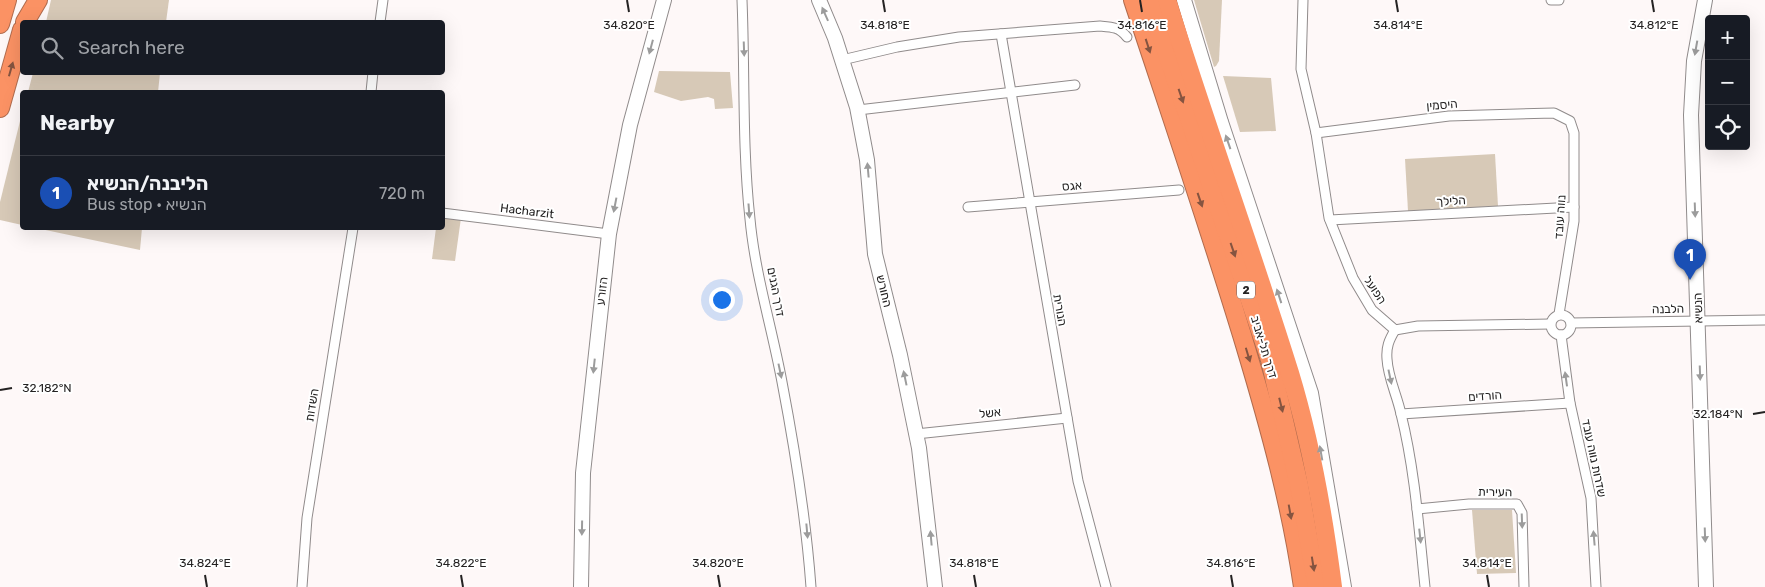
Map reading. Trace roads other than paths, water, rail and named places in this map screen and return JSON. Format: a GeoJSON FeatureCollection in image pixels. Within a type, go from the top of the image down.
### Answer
{"type":"FeatureCollection","features":[{"type":"Feature","properties":{"kind":"highway"},"geometry":{"type":"LineString","coordinates":[[0,24],[6,0]]}},
{"type":"Feature","properties":{"kind":"highway"},"geometry":{"type":"LineString","coordinates":[[25,20],[30,0]]}},
{"type":"Feature","properties":{"kind":"highway"},"geometry":{"type":"LineString","coordinates":[[26,20],[38,0]]}},
{"type":"Feature","properties":{"kind":"highway"},"geometry":{"type":"LineString","coordinates":[[1133,0],[1169,113],[1214,240],[1259,392],[1287,492],[1303,587]]}},
{"type":"Feature","properties":{"kind":"highway","name":"דרך תל-אביב"},"geometry":{"type":"LineString","coordinates":[[1149,0],[1270,360],[1299,485],[1317,587]]}},
{"type":"Feature","properties":{"kind":"highway","name":"דרך תל-אביב"},"geometry":{"type":"LineString","coordinates":[[1167,0],[1201,110],[1290,374],[1326,536],[1333,587]]}},
{"type":"Feature","properties":{"kind":"highway"},"geometry":{"type":"LineString","coordinates":[[0,108],[20,37]]}},
{"type":"Feature","properties":{"kind":"street","name":"הזורע"},"geometry":{"type":"LineString","coordinates":[[581,587],[583,473],[609,234],[630,125],[664,0]]}},
{"type":"Feature","properties":{"kind":"street","name":"דרך הגנים"},"geometry":{"type":"LineString","coordinates":[[742,0],[745,62],[743,113],[750,220],[782,380],[805,515],[811,587]]}},
{"type":"Feature","properties":{"kind":"street","name":"החורש"},"geometry":{"type":"LineString","coordinates":[[819,0],[842,60],[858,110],[867,160],[875,254],[916,434],[935,587]]}},
{"type":"Feature","properties":{"kind":"street"},"geometry":{"type":"LineString","coordinates":[[1184,0],[1221,122],[1311,393],[1344,587]]}},
{"type":"Feature","properties":{"kind":"street","name":"הפועל"},"geometry":{"type":"LineString","coordinates":[[1303,0],[1301,69],[1316,133],[1330,220],[1353,278],[1372,310],[1395,330]]}},
{"type":"Feature","properties":{"kind":"street"},"geometry":{"type":"LineString","coordinates":[[1551,0],[1559,0]]}},
{"type":"Feature","properties":{"kind":"street","name":"הנשיא"},"geometry":{"type":"LineString","coordinates":[[1705,0],[1694,61],[1691,115],[1706,587]]}},
{"type":"Feature","properties":{"kind":"street"},"geometry":{"type":"LineString","coordinates":[[380,20],[382,1]]}},
{"type":"Feature","properties":{"kind":"street"},"geometry":{"type":"LineString","coordinates":[[842,60],[898,47],[959,37],[1106,26],[1121,30],[1127,37]]}},
{"type":"Feature","properties":{"kind":"street","name":"הנורית"},"geometry":{"type":"LineString","coordinates":[[1001,34],[1083,506],[1106,587]]}},
{"type":"Feature","properties":{"kind":"street"},"geometry":{"type":"LineString","coordinates":[[371,90],[374,75]]}},
{"type":"Feature","properties":{"kind":"street"},"geometry":{"type":"LineString","coordinates":[[858,110],[1075,85]]}},
{"type":"Feature","properties":{"kind":"street","name":"היסמין"},"geometry":{"type":"LineString","coordinates":[[1316,133],[1449,116],[1554,112],[1570,121]]}},
{"type":"Feature","properties":{"kind":"street","name":"נווה עובד"},"geometry":{"type":"LineString","coordinates":[[1559,314],[1574,221],[1574,133],[1570,121]]}},
{"type":"Feature","properties":{"kind":"street","name":"אגס"},"geometry":{"type":"LineString","coordinates":[[968,207],[1178,190]]}},
{"type":"Feature","properties":{"kind":"street","name":"הלילך"},"geometry":{"type":"LineString","coordinates":[[1330,220],[1574,207]]}},
{"type":"Feature","properties":{"kind":"street","name":"Hacharzit"},"geometry":{"type":"LineString","coordinates":[[445,213],[609,234]]}},
{"type":"Feature","properties":{"kind":"street","name":"השדות"},"geometry":{"type":"LineString","coordinates":[[302,587],[307,518],[353,230]]}},
{"type":"Feature","properties":{"kind":"street"},"geometry":{"type":"LineString","coordinates":[[1559,314],[1568,317],[1571,323],[1569,331],[1561,335],[1554,333],[1550,324],[1553,318],[1559,314]]}},
{"type":"Feature","properties":{"kind":"street","name":"הלבנה"},"geometry":{"type":"LineString","coordinates":[[1571,323],[1765,320]]}},
{"type":"Feature","properties":{"kind":"street"},"geometry":{"type":"LineString","coordinates":[[1425,587],[1417,509],[1401,414],[1390,381],[1387,359],[1388,343],[1395,330],[1418,326],[1550,324]]}},
{"type":"Feature","properties":{"kind":"street","name":"שדרות נווה עובד"},"geometry":{"type":"LineString","coordinates":[[1561,335],[1570,403],[1591,498],[1596,587]]}},
{"type":"Feature","properties":{"kind":"street","name":"הורדים"},"geometry":{"type":"LineString","coordinates":[[1401,414],[1570,403]]}},
{"type":"Feature","properties":{"kind":"street","name":"אשל"},"geometry":{"type":"LineString","coordinates":[[916,434],[1067,418]]}},
{"type":"Feature","properties":{"kind":"street","name":"העירית"},"geometry":{"type":"LineString","coordinates":[[1417,509],[1469,504],[1517,504],[1522,513],[1524,587]]}},
{"type":"Feature","properties":{"kind":"place","name":"הליבנה/הנשיא"},"geometry":{"type":"Point","coordinates":[1690,280]}}]}
